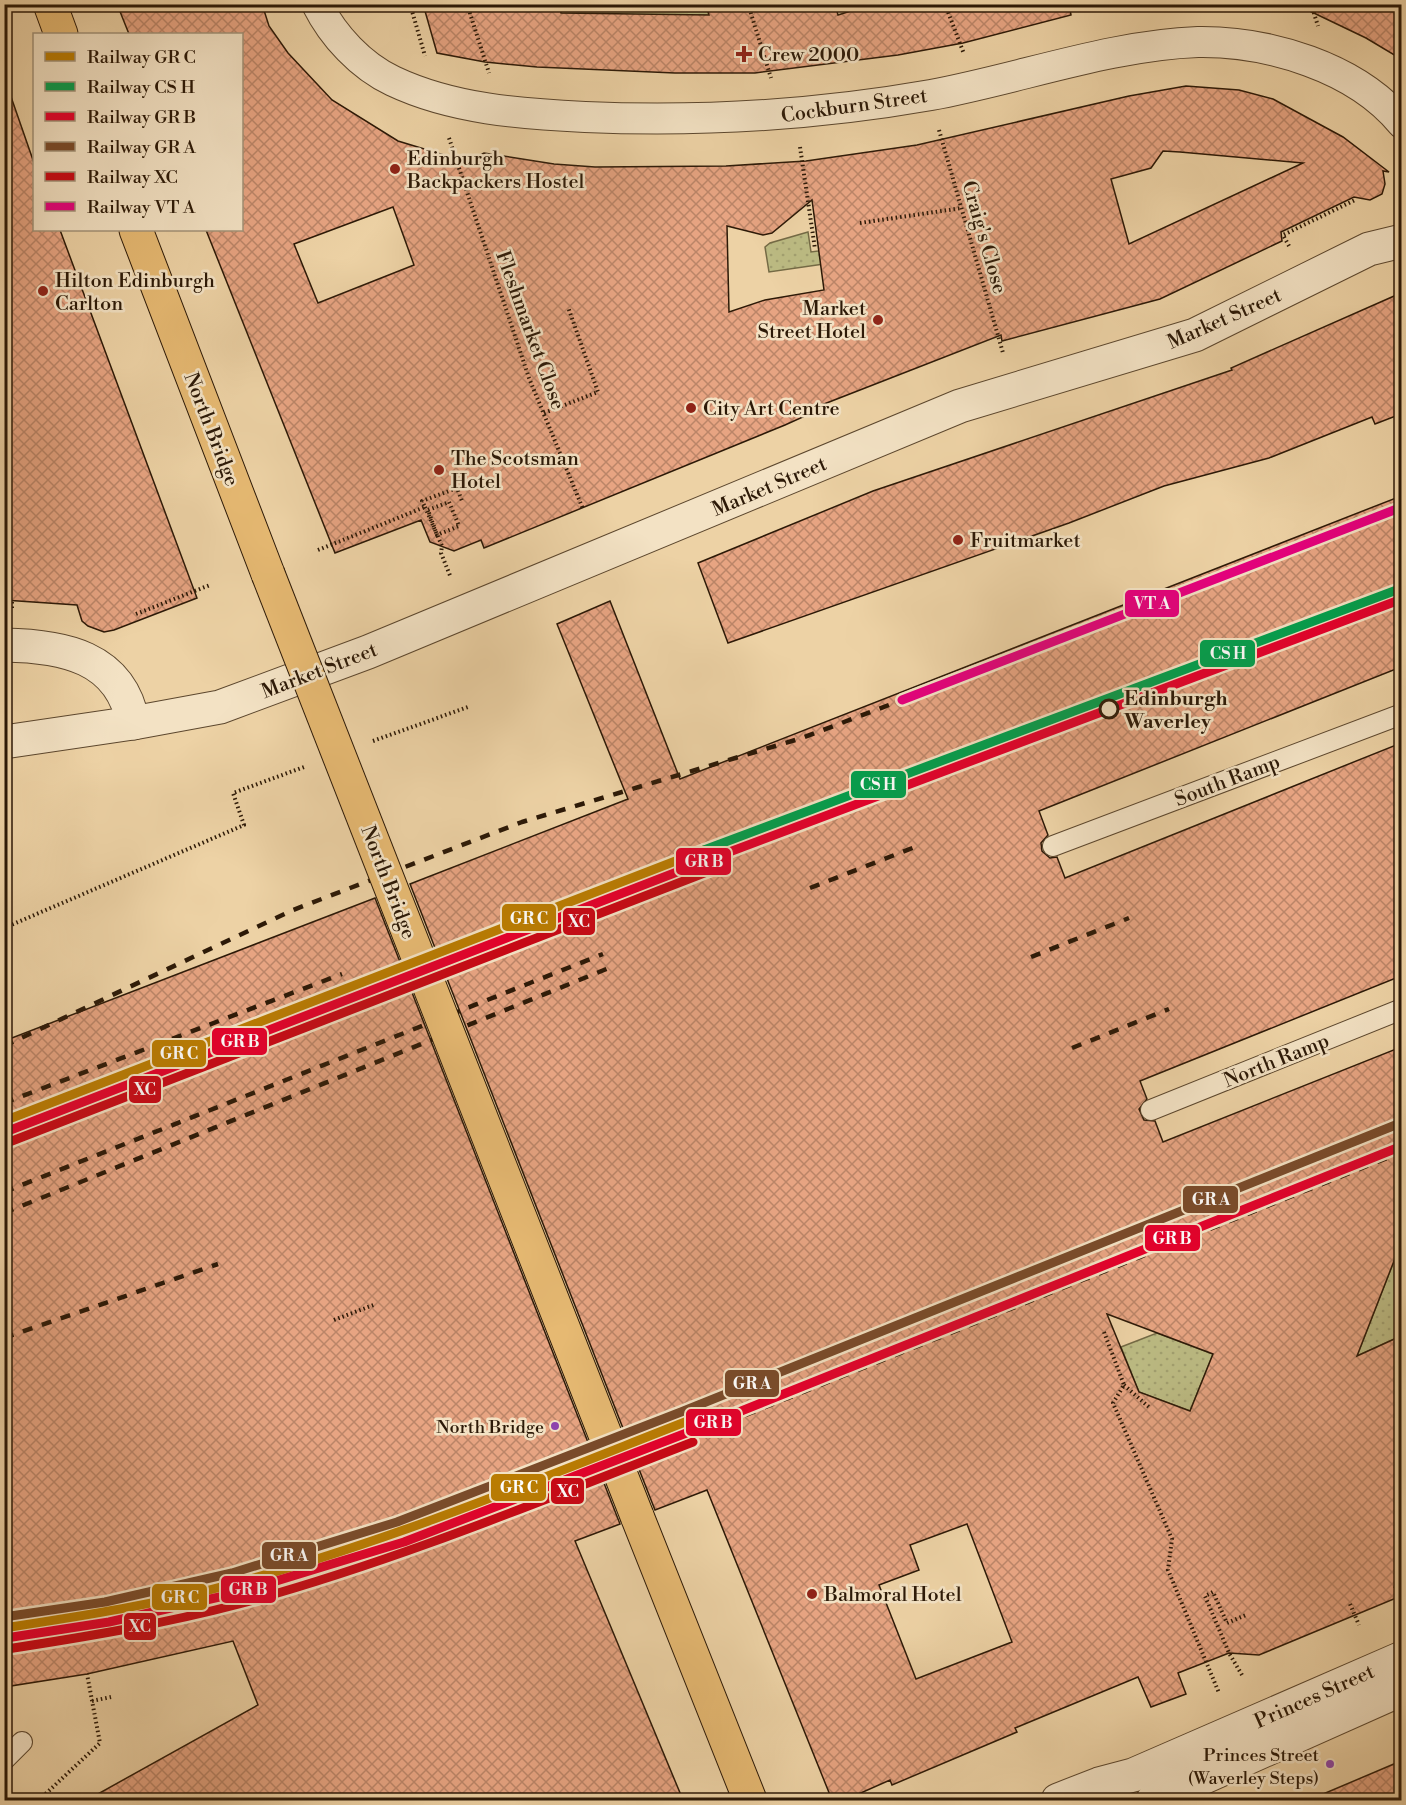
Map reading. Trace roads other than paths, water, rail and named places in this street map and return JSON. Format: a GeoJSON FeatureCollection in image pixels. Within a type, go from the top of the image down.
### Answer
{"type":"FeatureCollection","features":[{"type":"Feature","properties":{"kind":"main road"},"geometry":{"type":"LineString","coordinates":[[50,4],[62,33]]}},
{"type":"Feature","properties":{"kind":"main road","name":"North Bridge"},"geometry":{"type":"LineString","coordinates":[[136,231],[268,574],[750,1800]]}},
{"type":"Feature","properties":{"kind":"street","name":"Cockburn Street"},"geometry":{"type":"LineString","coordinates":[[316,4],[340,39],[378,72],[393,81],[436,97],[502,110],[621,118],[788,114],[932,94],[1140,47],[1201,42],[1268,50],[1325,68],[1378,98],[1401,123]]}},
{"type":"Feature","properties":{"kind":"street","name":"Market Street"},"geometry":{"type":"LineString","coordinates":[[4,742],[133,723],[220,707],[358,656],[950,410],[1195,335],[1370,249],[1401,241]]}},
{"type":"Feature","properties":{"kind":"street"},"geometry":{"type":"LineString","coordinates":[[4,645],[61,650],[99,665],[123,690],[133,723]]}},
{"type":"Feature","properties":{"kind":"street","name":"Princes Street"},"geometry":{"type":"LineString","coordinates":[[1058,1800],[1099,1784],[1133,1775],[1401,1658]]}},
{"type":"Feature","properties":{"kind":"street","name":"Princes Street"},"geometry":{"type":"LineString","coordinates":[[1153,1800],[1401,1689]]}},
{"type":"Feature","properties":{"kind":"lane","name":"South Ramp"},"geometry":{"type":"LineString","coordinates":[[1053,846],[1401,714]]}},
{"type":"Feature","properties":{"kind":"lane","name":"North Ramp"},"geometry":{"type":"LineString","coordinates":[[1151,1110],[1401,1009]]}},
{"type":"Feature","properties":{"kind":"lane"},"geometry":{"type":"LineString","coordinates":[[4,1760],[22,1742]]}},
{"type":"Feature","properties":{"kind":"railway"},"geometry":{"type":"LineString","coordinates":[[4,1046],[293,910],[522,822],[802,738],[902,700]]}},
{"type":"Feature","properties":{"kind":"railway"},"geometry":{"type":"LineString","coordinates":[[810,888],[915,847]]}},
{"type":"Feature","properties":{"kind":"railway"},"geometry":{"type":"LineString","coordinates":[[1031,957],[1129,918]]}},
{"type":"Feature","properties":{"kind":"railway"},"geometry":{"type":"LineString","coordinates":[[4,1192],[603,954]]}},
{"type":"Feature","properties":{"kind":"railway"},"geometry":{"type":"LineString","coordinates":[[4,1213],[609,968]]}},
{"type":"Feature","properties":{"kind":"railway"},"geometry":{"type":"LineString","coordinates":[[4,1103],[342,974]]}},
{"type":"Feature","properties":{"kind":"railway"},"geometry":{"type":"LineString","coordinates":[[1072,1048],[1169,1009]]}},
{"type":"Feature","properties":{"kind":"railway"},"geometry":{"type":"LineString","coordinates":[[4,1648],[115,1628],[244,1599],[406,1551],[1402,1152]]}},
{"type":"Feature","properties":{"kind":"railway"},"geometry":{"type":"LineString","coordinates":[[4,1338],[218,1264]]}},
{"type":"Feature","properties":{"kind":"rail line","name":"XC"},"geometry":{"type":"LineString","coordinates":[[12,1141],[712,870]]}},
{"type":"Feature","properties":{"kind":"rail line","name":"XC"},"geometry":{"type":"LineString","coordinates":[[7,1649],[182,1618],[297,1587],[411,1550],[693,1442]]}},
{"type":"Feature","properties":{"kind":"place","name":"Crew 2000"},"geometry":{"type":"Point","coordinates":[744,54]}},
{"type":"Feature","properties":{"kind":"place","name":"Edinburgh Backpackers Hostel"},"geometry":{"type":"Point","coordinates":[395,169]}},
{"type":"Feature","properties":{"kind":"place","name":"Hilton Edinburgh Carlton"},"geometry":{"type":"Point","coordinates":[43,291]}},
{"type":"Feature","properties":{"kind":"place","name":"Market Street Hotel"},"geometry":{"type":"Point","coordinates":[878,320]}},
{"type":"Feature","properties":{"kind":"place","name":"City Art Centre"},"geometry":{"type":"Point","coordinates":[691,408]}},
{"type":"Feature","properties":{"kind":"place","name":"The Scotsman Hotel"},"geometry":{"type":"Point","coordinates":[439,470]}},
{"type":"Feature","properties":{"kind":"place","name":"Fruitmarket"},"geometry":{"type":"Point","coordinates":[958,540]}},
{"type":"Feature","properties":{"kind":"place","name":"Edinburgh Waverley"},"geometry":{"type":"Point","coordinates":[1109,709]}},
{"type":"Feature","properties":{"kind":"place","name":"North Bridge"},"geometry":{"type":"Point","coordinates":[555,1426]}},
{"type":"Feature","properties":{"kind":"place","name":"Balmoral Hotel"},"geometry":{"type":"Point","coordinates":[812,1594]}},
{"type":"Feature","properties":{"kind":"place","name":"Princes Street (Waverley Steps)"},"geometry":{"type":"Point","coordinates":[1330,1764]}}]}
